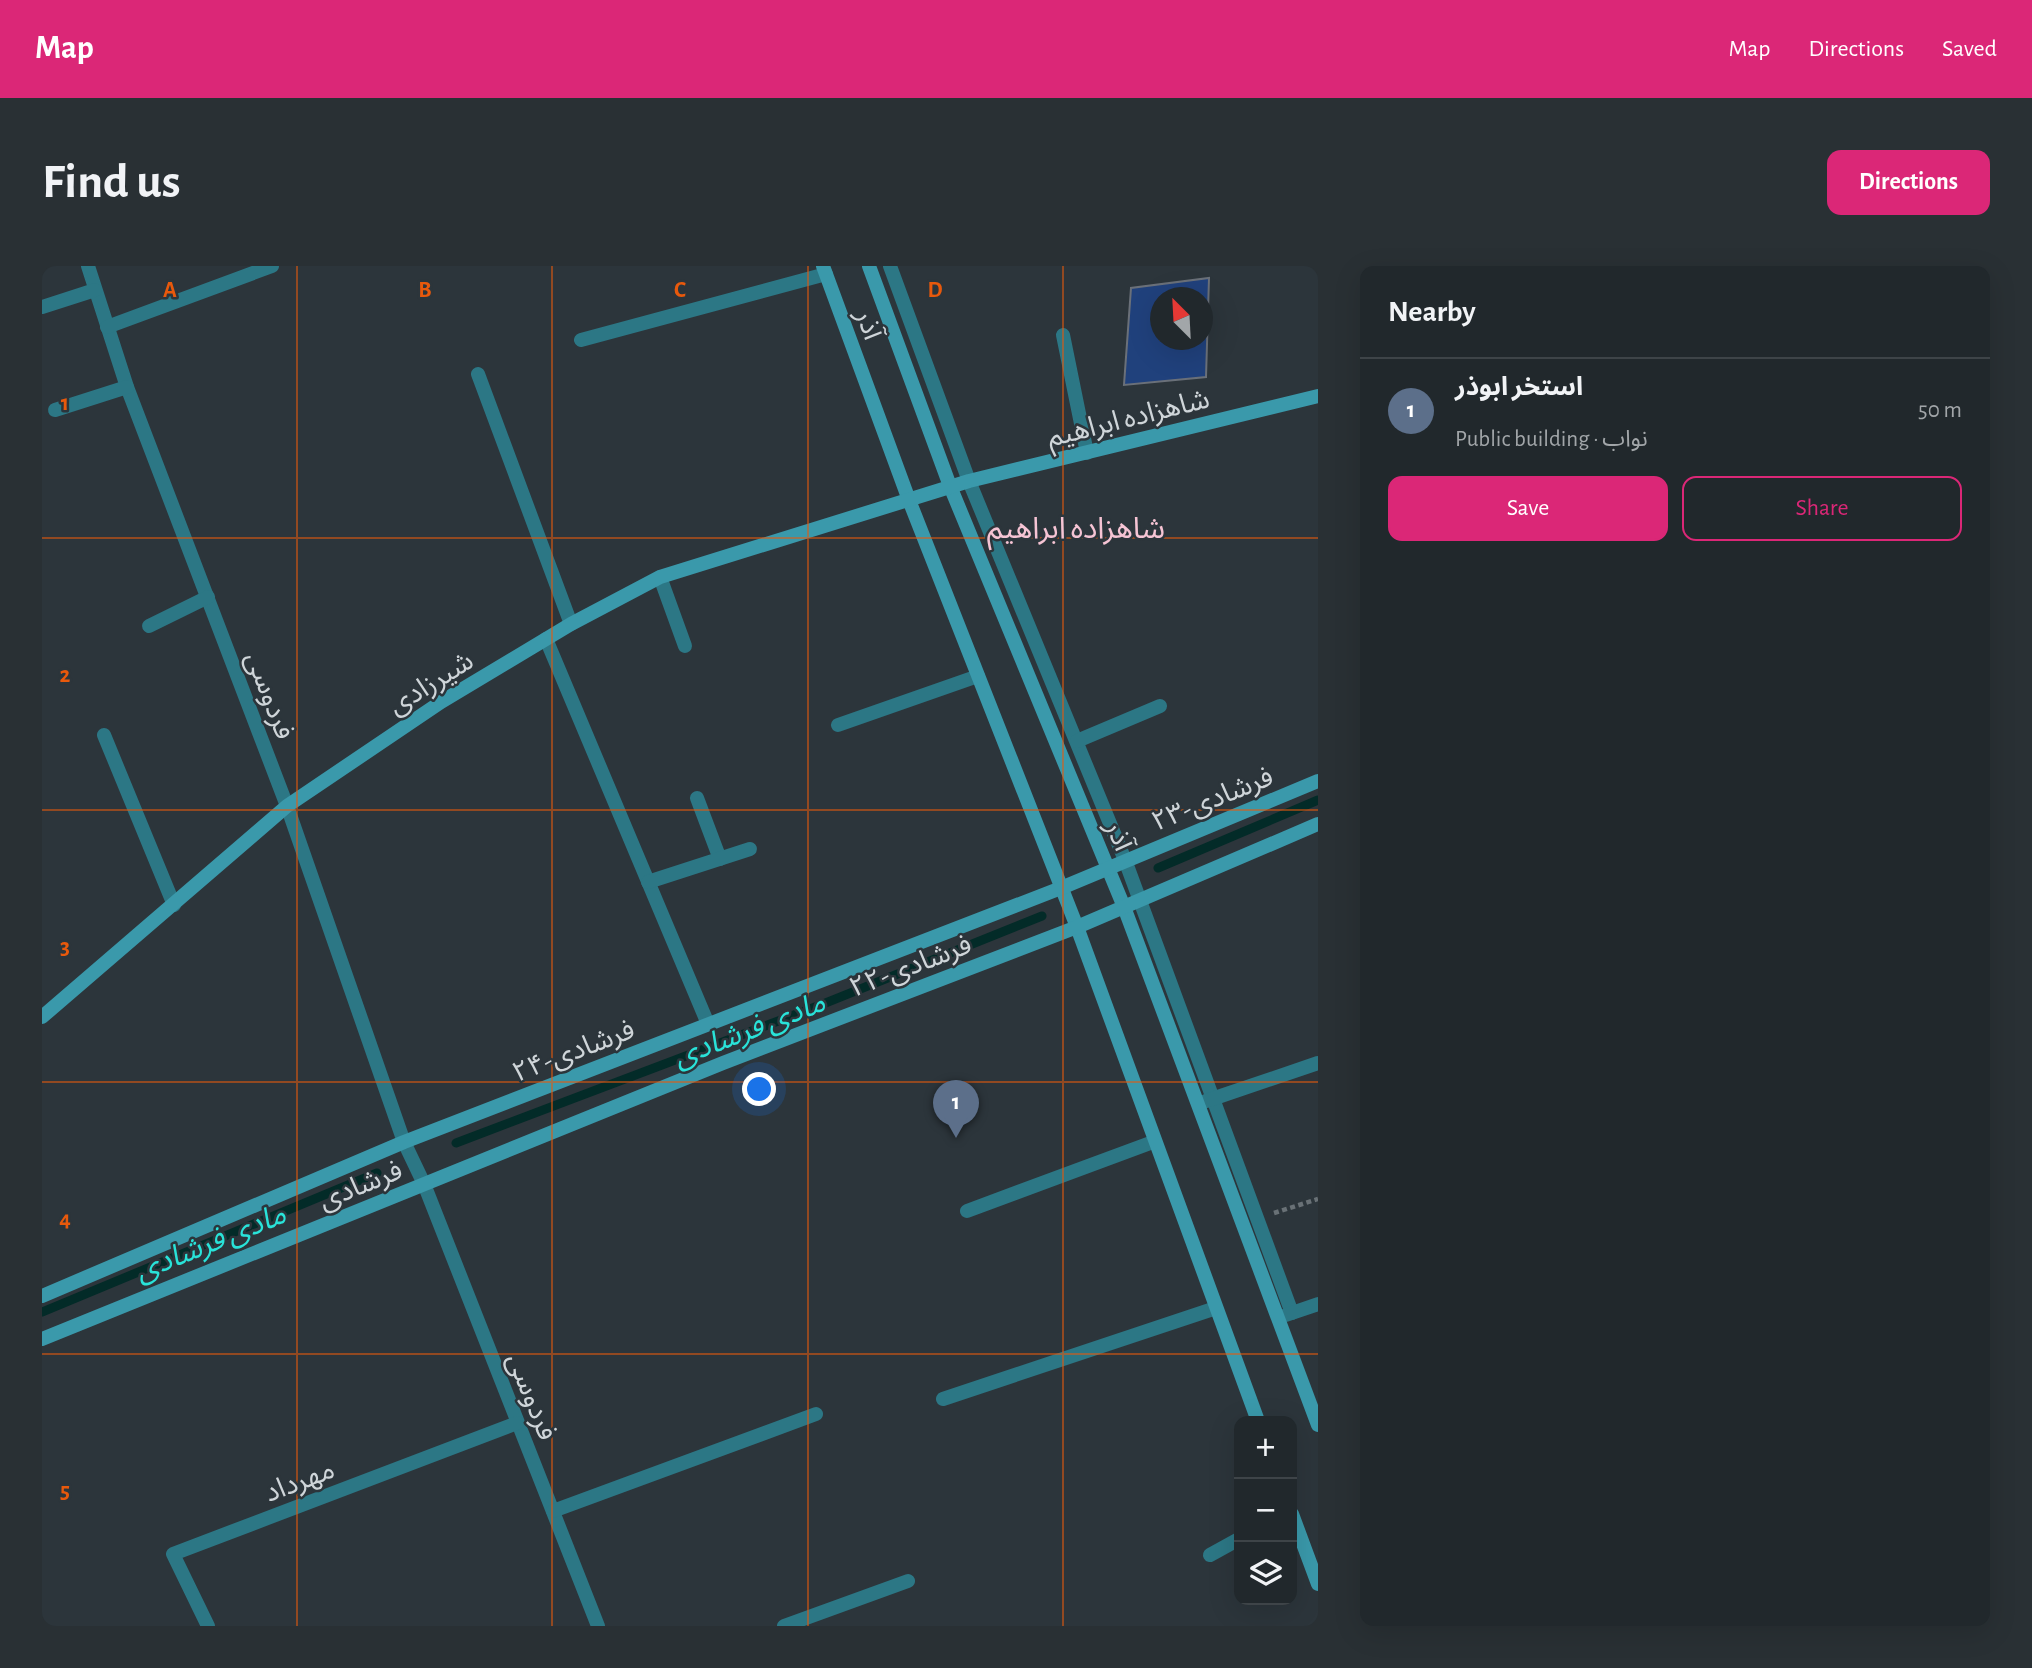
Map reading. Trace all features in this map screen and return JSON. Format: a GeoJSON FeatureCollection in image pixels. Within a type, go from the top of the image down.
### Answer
{"type":"FeatureCollection","features":[{"type":"Feature","properties":{"kind":"street","name":"فردوسی"},"geometry":{"type":"LineString","coordinates":[[88,266],[127,387],[287,806],[404,1142],[424,1184],[598,1626]]}},
{"type":"Feature","properties":{"kind":"street"},"geometry":{"type":"LineString","coordinates":[[107,327],[272,266]]}},
{"type":"Feature","properties":{"kind":"street","name":"آذر"},"geometry":{"type":"LineString","coordinates":[[869,266],[950,486],[1124,907],[1198,1104],[1285,1316]]}},
{"type":"Feature","properties":{"kind":"street","name":"آذر"},"geometry":{"type":"LineString","coordinates":[[890,266],[969,481],[1125,860],[1257,1218],[1318,1425]]}},
{"type":"Feature","properties":{"kind":"street"},"geometry":{"type":"LineString","coordinates":[[581,340],[824,270]]}},
{"type":"Feature","properties":{"kind":"street","name":"آذر"},"geometry":{"type":"LineString","coordinates":[[824,270],[909,500],[1077,927],[1153,1142],[1256,1416]]}},
{"type":"Feature","properties":{"kind":"street"},"geometry":{"type":"LineString","coordinates":[[42,307],[95,290]]}},
{"type":"Feature","properties":{"kind":"street"},"geometry":{"type":"LineString","coordinates":[[1063,335],[1087,453]]}},
{"type":"Feature","properties":{"kind":"street"},"geometry":{"type":"LineString","coordinates":[[478,374],[571,624]]}},
{"type":"Feature","properties":{"kind":"street"},"geometry":{"type":"LineString","coordinates":[[55,410],[127,387]]}},
{"type":"Feature","properties":{"kind":"street","name":"شاهزاده ابراهیم"},"geometry":{"type":"LineString","coordinates":[[909,500],[969,481],[1318,396]]}},
{"type":"Feature","properties":{"kind":"street","name":"شیرزادی"},"geometry":{"type":"LineString","coordinates":[[43,1014],[287,806],[441,702],[571,624],[660,578],[909,500]]}},
{"type":"Feature","properties":{"kind":"street"},"geometry":{"type":"LineString","coordinates":[[660,578],[685,646]]}},
{"type":"Feature","properties":{"kind":"street"},"geometry":{"type":"LineString","coordinates":[[149,625],[208,597]]}},
{"type":"Feature","properties":{"kind":"street"},"geometry":{"type":"LineString","coordinates":[[1014,645],[1033,638]]}},
{"type":"Feature","properties":{"kind":"street"},"geometry":{"type":"LineString","coordinates":[[546,639],[708,1024]]}},
{"type":"Feature","properties":{"kind":"street"},"geometry":{"type":"LineString","coordinates":[[838,725],[978,676]]}},
{"type":"Feature","properties":{"kind":"street"},"geometry":{"type":"LineString","coordinates":[[1077,741],[1160,706]]}},
{"type":"Feature","properties":{"kind":"street"},"geometry":{"type":"LineString","coordinates":[[104,735],[174,905]]}},
{"type":"Feature","properties":{"kind":"street","name":"۲۳-فرشادی"},"geometry":{"type":"LineString","coordinates":[[1125,860],[1318,781]]}},
{"type":"Feature","properties":{"kind":"street"},"geometry":{"type":"LineString","coordinates":[[697,798],[720,859]]}},
{"type":"Feature","properties":{"kind":"street","name":"۲۲-فرشادی"},"geometry":{"type":"LineString","coordinates":[[424,1184],[723,1063],[1077,927],[1318,824]]}},
{"type":"Feature","properties":{"kind":"street"},"geometry":{"type":"LineString","coordinates":[[648,882],[750,849]]}},
{"type":"Feature","properties":{"kind":"street","name":"۲۴-فرشادی"},"geometry":{"type":"LineString","coordinates":[[42,1296],[404,1142],[1061,888],[1125,860]]}},
{"type":"Feature","properties":{"kind":"street"},"geometry":{"type":"LineString","coordinates":[[1198,1104],[1318,1063]]}},
{"type":"Feature","properties":{"kind":"street"},"geometry":{"type":"LineString","coordinates":[[967,1211],[1153,1142]]}},
{"type":"Feature","properties":{"kind":"street","name":"فرشادی"},"geometry":{"type":"LineString","coordinates":[[42,1339],[424,1184]]}},
{"type":"Feature","properties":{"kind":"street"},"geometry":{"type":"LineString","coordinates":[[1285,1316],[1318,1304]]}},
{"type":"Feature","properties":{"kind":"street"},"geometry":{"type":"LineString","coordinates":[[943,1399],[1216,1308]]}},
{"type":"Feature","properties":{"kind":"street"},"geometry":{"type":"LineString","coordinates":[[553,1511],[816,1414]]}},
{"type":"Feature","properties":{"kind":"street","name":"مهرداد"},"geometry":{"type":"LineString","coordinates":[[208,1626],[173,1554],[517,1423]]}},
{"type":"Feature","properties":{"kind":"street"},"geometry":{"type":"LineString","coordinates":[[1297,1527],[1318,1584]]}},
{"type":"Feature","properties":{"kind":"street"},"geometry":{"type":"LineString","coordinates":[[1210,1555],[1234,1542]]}},
{"type":"Feature","properties":{"kind":"street"},"geometry":{"type":"LineString","coordinates":[[784,1626],[908,1580]]}},
{"type":"Feature","properties":{"kind":"path"},"geometry":{"type":"LineString","coordinates":[[1257,1218],[1318,1199]]}},
{"type":"Feature","properties":{"kind":"building"},"geometry":{"type":"Polygon","coordinates":[[[1209,278],[1209,287],[1150,287],[1150,350],[1207,350],[1206,377],[1124,385],[1131,288],[1209,278]]]}},
{"type":"Feature","properties":{"kind":"waterway","name":"مادی فرشادی"},"geometry":{"type":"LineString","coordinates":[[1158,868],[1318,800]]}},
{"type":"Feature","properties":{"kind":"waterway","name":"مادی فرشادی"},"geometry":{"type":"LineString","coordinates":[[456,1143],[823,1004],[1042,916]]}},
{"type":"Feature","properties":{"kind":"waterway","name":"مادی فرشادی"},"geometry":{"type":"LineString","coordinates":[[42,1312],[377,1173]]}},
{"type":"Feature","properties":{"kind":"place","name":"استخر ابوذر"},"geometry":{"type":"Point","coordinates":[956,1138]}},
{"type":"Feature","properties":{"kind":"district","name":"شاهزاده ابراهیم"},"geometry":{"type":"Point","coordinates":[1076,528]}}]}
